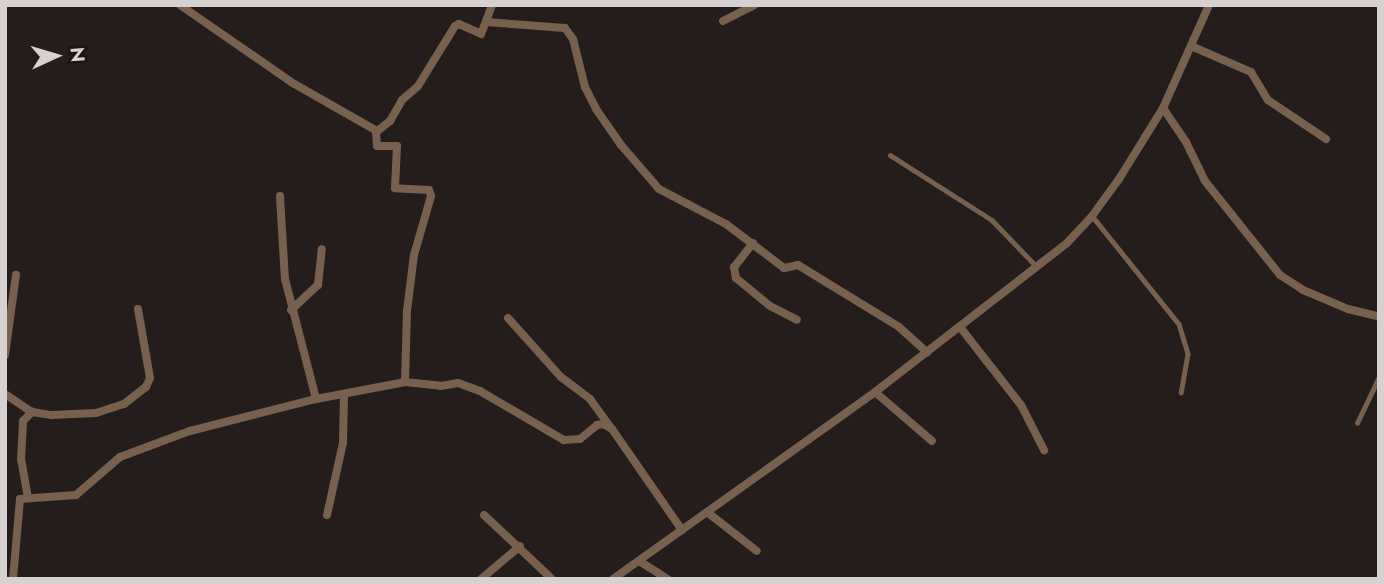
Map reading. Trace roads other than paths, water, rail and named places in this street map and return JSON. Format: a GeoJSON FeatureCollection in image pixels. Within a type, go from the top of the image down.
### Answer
{"type":"FeatureCollection","features":[{"type":"Feature","properties":{"kind":"street"},"geometry":{"type":"LineString","coordinates":[[180,5],[291,82],[377,131]]}},
{"type":"Feature","properties":{"kind":"street"},"geometry":{"type":"LineString","coordinates":[[377,131],[390,121],[402,100],[418,86],[456,26],[459,24],[480,35],[492,5]]}},
{"type":"Feature","properties":{"kind":"street"},"geometry":{"type":"LineString","coordinates":[[723,21],[754,5]]}},
{"type":"Feature","properties":{"kind":"street"},"geometry":{"type":"LineString","coordinates":[[614,579],[960,327],[1037,268],[1092,216],[1163,108],[1209,5]]}},
{"type":"Feature","properties":{"kind":"street"},"geometry":{"type":"LineString","coordinates":[[486,22],[565,28],[570,32],[585,87],[596,109],[655,186],[726,224],[784,268],[798,265],[899,327],[926,352]]}},
{"type":"Feature","properties":{"kind":"street"},"geometry":{"type":"LineString","coordinates":[[1191,46],[1251,72],[1268,100],[1326,139]]}},
{"type":"Feature","properties":{"kind":"street"},"geometry":{"type":"LineString","coordinates":[[1163,108],[1186,142],[1205,181],[1280,275],[1303,290],[1349,309],[1379,317]]}},
{"type":"Feature","properties":{"kind":"street"},"geometry":{"type":"LineString","coordinates":[[377,131],[377,146],[397,146],[395,188],[429,190],[431,196],[414,255],[407,311],[405,382]]}},
{"type":"Feature","properties":{"kind":"street"},"geometry":{"type":"LineString","coordinates":[[280,196],[285,279],[316,399]]}},
{"type":"Feature","properties":{"kind":"street"},"geometry":{"type":"LineString","coordinates":[[753,243],[734,267],[736,278],[770,306],[797,320]]}},
{"type":"Feature","properties":{"kind":"street"},"geometry":{"type":"LineString","coordinates":[[291,310],[318,285],[322,249]]}},
{"type":"Feature","properties":{"kind":"street"},"geometry":{"type":"LineString","coordinates":[[5,355],[16,275]]}},
{"type":"Feature","properties":{"kind":"street"},"geometry":{"type":"LineString","coordinates":[[5,394],[32,412],[62,416],[96,413],[124,404],[146,387],[150,378],[138,309]]}},
{"type":"Feature","properties":{"kind":"street"},"geometry":{"type":"LineString","coordinates":[[508,318],[561,377],[590,399],[682,530]]}},
{"type":"Feature","properties":{"kind":"street"},"geometry":{"type":"LineString","coordinates":[[960,327],[1021,405],[1044,450]]}},
{"type":"Feature","properties":{"kind":"street"},"geometry":{"type":"LineString","coordinates":[[13,579],[20,499],[76,495],[121,457],[135,450],[190,431],[316,399],[405,382],[441,386],[458,383],[480,391],[564,440],[580,439],[597,425],[612,429]]}},
{"type":"Feature","properties":{"kind":"street"},"geometry":{"type":"LineString","coordinates":[[875,391],[932,441]]}},
{"type":"Feature","properties":{"kind":"street"},"geometry":{"type":"LineString","coordinates":[[327,515],[343,443],[344,394]]}},
{"type":"Feature","properties":{"kind":"street"},"geometry":{"type":"LineString","coordinates":[[27,498],[21,460],[23,421],[32,412]]}},
{"type":"Feature","properties":{"kind":"street"},"geometry":{"type":"LineString","coordinates":[[707,512],[757,551]]}},
{"type":"Feature","properties":{"kind":"street"},"geometry":{"type":"LineString","coordinates":[[484,515],[552,579]]}},
{"type":"Feature","properties":{"kind":"street"},"geometry":{"type":"LineString","coordinates":[[481,579],[520,546]]}},
{"type":"Feature","properties":{"kind":"street"},"geometry":{"type":"LineString","coordinates":[[639,561],[668,579]]}},
{"type":"Feature","properties":{"kind":"lane"},"geometry":{"type":"LineString","coordinates":[[890,155],[992,220],[1037,268]]}},
{"type":"Feature","properties":{"kind":"lane"},"geometry":{"type":"LineString","coordinates":[[1092,216],[1179,324],[1188,354],[1181,392]]}},
{"type":"Feature","properties":{"kind":"lane"},"geometry":{"type":"LineString","coordinates":[[1357,423],[1379,377]]}}]}
